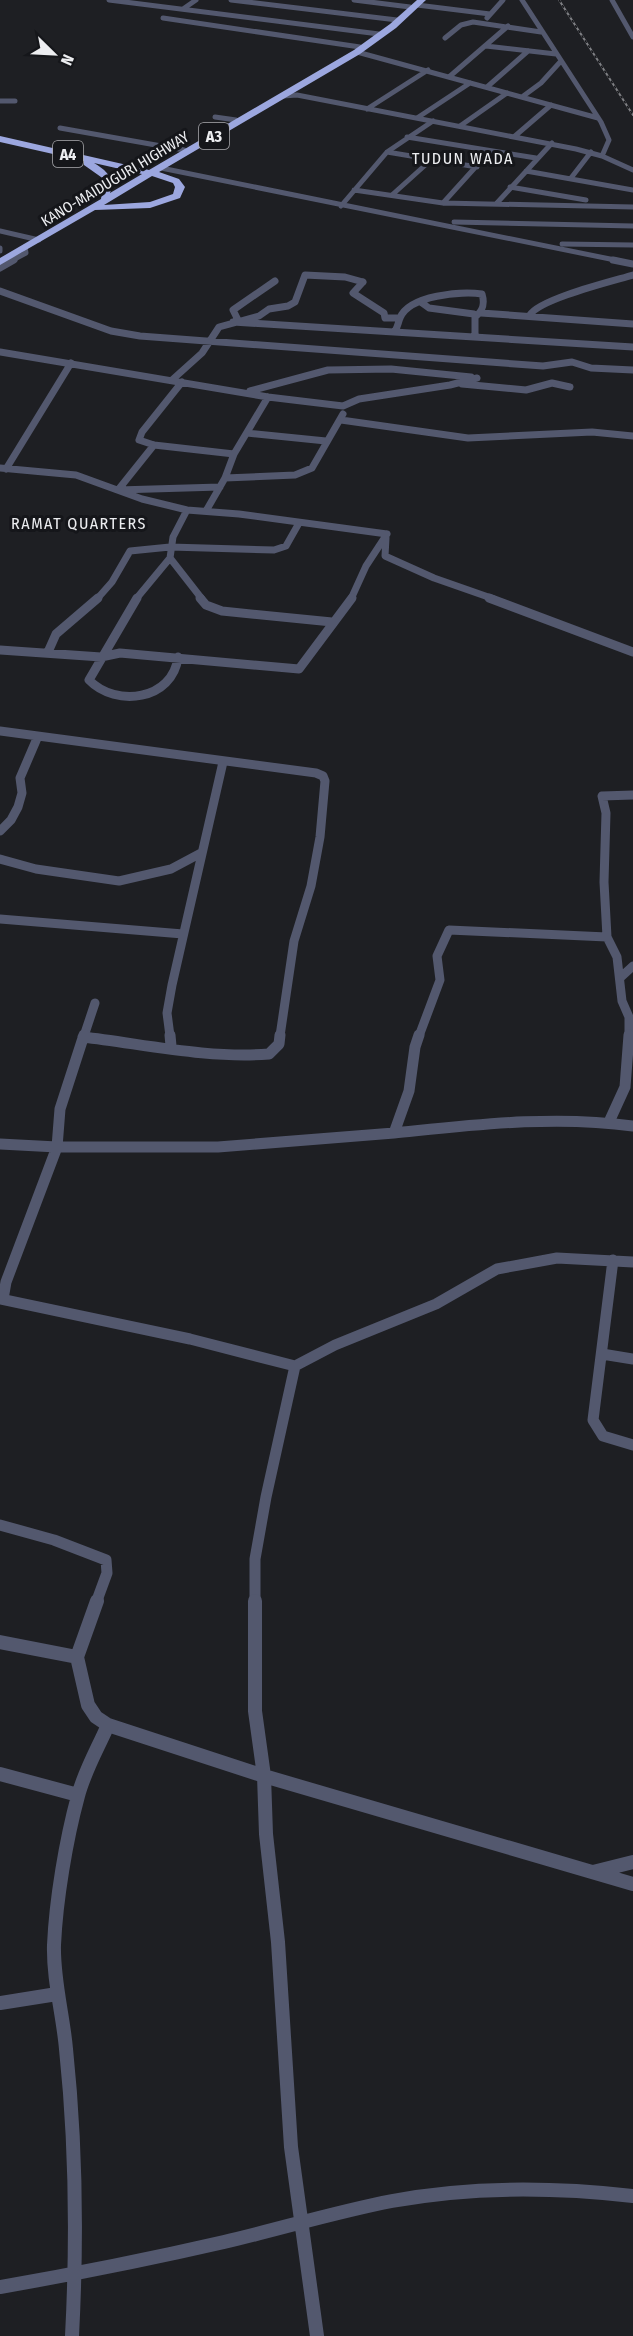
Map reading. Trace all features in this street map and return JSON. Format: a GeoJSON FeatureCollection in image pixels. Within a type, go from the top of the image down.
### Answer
{"type":"FeatureCollection","features":[{"type":"Feature","properties":{"kind":"highway","name":"KANO-MAIDUGURI HIGHWAY"},"geometry":{"type":"LineString","coordinates":[[0,260],[183,150],[358,50],[417,3]]}},
{"type":"Feature","properties":{"kind":"highway","name":"KANO-MAIDUGURI HIGHWAY"},"geometry":{"type":"LineString","coordinates":[[0,260],[88,211],[108,196],[161,174],[283,96],[294,93],[393,26],[417,3]]}},
{"type":"Feature","properties":{"kind":"highway","name":"A4"},"geometry":{"type":"LineString","coordinates":[[1,139],[134,171],[161,174]]}},
{"type":"Feature","properties":{"kind":"highway"},"geometry":{"type":"LineString","coordinates":[[84,160],[148,161],[174,156]]}},
{"type":"Feature","properties":{"kind":"highway"},"geometry":{"type":"LineString","coordinates":[[84,160],[107,176],[108,196],[120,202],[132,204],[162,200],[171,195],[176,188],[161,174]]}},
{"type":"Feature","properties":{"kind":"highway"},"geometry":{"type":"LineString","coordinates":[[88,211],[168,201],[180,193],[180,187],[176,181],[161,174]]}},
{"type":"Feature","properties":{"kind":"street"},"geometry":{"type":"LineString","coordinates":[[110,0],[380,34]]}},
{"type":"Feature","properties":{"kind":"street"},"geometry":{"type":"LineString","coordinates":[[196,0],[163,18],[358,50],[598,118]]}},
{"type":"Feature","properties":{"kind":"street"},"geometry":{"type":"LineString","coordinates":[[231,0],[397,20]]}},
{"type":"Feature","properties":{"kind":"street"},"geometry":{"type":"LineString","coordinates":[[254,33],[295,0]]}},
{"type":"Feature","properties":{"kind":"street"},"geometry":{"type":"LineString","coordinates":[[354,0],[417,3],[490,14]]}},
{"type":"Feature","properties":{"kind":"street"},"geometry":{"type":"LineString","coordinates":[[483,23],[503,0]]}},
{"type":"Feature","properties":{"kind":"street"},"geometry":{"type":"LineString","coordinates":[[522,0],[598,118],[609,140],[602,156]]}},
{"type":"Feature","properties":{"kind":"street"},"geometry":{"type":"LineString","coordinates":[[612,0],[633,37]]}},
{"type":"Feature","properties":{"kind":"street"},"geometry":{"type":"LineString","coordinates":[[625,20],[633,20]]}},
{"type":"Feature","properties":{"kind":"street"},"geometry":{"type":"LineString","coordinates":[[445,38],[466,22],[541,32]]}},
{"type":"Feature","properties":{"kind":"street"},"geometry":{"type":"LineString","coordinates":[[449,77],[508,26]]}},
{"type":"Feature","properties":{"kind":"street"},"geometry":{"type":"LineString","coordinates":[[486,45],[556,54]]}},
{"type":"Feature","properties":{"kind":"street"},"geometry":{"type":"LineString","coordinates":[[488,87],[528,51]]}},
{"type":"Feature","properties":{"kind":"street"},"geometry":{"type":"LineString","coordinates":[[522,97],[541,83],[561,62]]}},
{"type":"Feature","properties":{"kind":"street"},"geometry":{"type":"LineString","coordinates":[[367,109],[428,70]]}},
{"type":"Feature","properties":{"kind":"street"},"geometry":{"type":"LineString","coordinates":[[417,118],[470,83]]}},
{"type":"Feature","properties":{"kind":"street"},"geometry":{"type":"LineString","coordinates":[[294,93],[367,109],[552,143],[591,152],[633,170]]}},
{"type":"Feature","properties":{"kind":"street"},"geometry":{"type":"LineString","coordinates":[[460,126],[507,93]]}},
{"type":"Feature","properties":{"kind":"street"},"geometry":{"type":"LineString","coordinates":[[0,100],[15,101]]}},
{"type":"Feature","properties":{"kind":"street"},"geometry":{"type":"LineString","coordinates":[[515,136],[551,105]]}},
{"type":"Feature","properties":{"kind":"street"},"geometry":{"type":"LineString","coordinates":[[215,117],[236,120]]}},
{"type":"Feature","properties":{"kind":"street"},"geometry":{"type":"LineString","coordinates":[[341,206],[387,152],[432,121]]}},
{"type":"Feature","properties":{"kind":"street"},"geometry":{"type":"LineString","coordinates":[[60,128],[183,150]]}},
{"type":"Feature","properties":{"kind":"street"},"geometry":{"type":"LineString","coordinates":[[407,137],[536,158]]}},
{"type":"Feature","properties":{"kind":"street"},"geometry":{"type":"LineString","coordinates":[[496,204],[552,143]]}},
{"type":"Feature","properties":{"kind":"street"},"geometry":{"type":"LineString","coordinates":[[443,203],[490,151]]}},
{"type":"Feature","properties":{"kind":"street"},"geometry":{"type":"LineString","coordinates":[[387,152],[477,167]]}},
{"type":"Feature","properties":{"kind":"street"},"geometry":{"type":"LineString","coordinates":[[571,178],[591,152]]}},
{"type":"Feature","properties":{"kind":"street"},"geometry":{"type":"LineString","coordinates":[[392,195],[432,159]]}},
{"type":"Feature","properties":{"kind":"street"},"geometry":{"type":"LineString","coordinates":[[526,171],[633,190]]}},
{"type":"Feature","properties":{"kind":"street"},"geometry":{"type":"LineString","coordinates":[[161,174],[544,244],[633,264]]}},
{"type":"Feature","properties":{"kind":"street"},"geometry":{"type":"LineString","coordinates":[[510,187],[618,206]]}},
{"type":"Feature","properties":{"kind":"street"},"geometry":{"type":"LineString","coordinates":[[354,190],[443,203],[633,207]]}},
{"type":"Feature","properties":{"kind":"street"},"geometry":{"type":"LineString","coordinates":[[433,223],[633,226]]}},
{"type":"Feature","properties":{"kind":"street"},"geometry":{"type":"LineString","coordinates":[[0,231],[36,239]]}},
{"type":"Feature","properties":{"kind":"street"},"geometry":{"type":"LineString","coordinates":[[0,241],[12,234]]}},
{"type":"Feature","properties":{"kind":"street"},"geometry":{"type":"LineString","coordinates":[[544,244],[633,245]]}},
{"type":"Feature","properties":{"kind":"street"},"geometry":{"type":"LineString","coordinates":[[0,268],[26,253],[25,248]]}},
{"type":"Feature","properties":{"kind":"street"},"geometry":{"type":"LineString","coordinates":[[172,380],[211,342],[219,327],[295,302],[305,275],[345,277],[363,282],[353,293],[384,312],[385,318],[399,318]]}},
{"type":"Feature","properties":{"kind":"street"},"geometry":{"type":"LineString","coordinates":[[530,315],[532,311],[552,300],[633,275]]}},
{"type":"Feature","properties":{"kind":"street"},"geometry":{"type":"LineString","coordinates":[[235,321],[233,310],[275,281]]}},
{"type":"Feature","properties":{"kind":"street"},"geometry":{"type":"LineString","coordinates":[[0,291],[111,331],[140,336],[543,366],[573,353]]}},
{"type":"Feature","properties":{"kind":"street"},"geometry":{"type":"LineString","coordinates":[[395,331],[400,323],[399,318],[405,311],[422,303],[447,292],[478,292],[482,294],[485,302],[478,315],[475,337]]}},
{"type":"Feature","properties":{"kind":"street"},"geometry":{"type":"LineString","coordinates":[[422,303],[429,308],[478,315],[530,315],[633,324]]}},
{"type":"Feature","properties":{"kind":"street"},"geometry":{"type":"LineString","coordinates":[[235,321],[475,337],[573,353],[633,347]]}},
{"type":"Feature","properties":{"kind":"street"},"geometry":{"type":"LineString","coordinates":[[0,352],[268,397],[343,406],[359,399],[477,378],[403,369],[328,370],[270,387],[243,392]]}},
{"type":"Feature","properties":{"kind":"street"},"geometry":{"type":"LineString","coordinates":[[573,353],[591,368],[633,370]]}},
{"type":"Feature","properties":{"kind":"street"},"geometry":{"type":"LineString","coordinates":[[71,363],[3,469],[76,475],[142,499],[187,510],[387,534]]}},
{"type":"Feature","properties":{"kind":"street"},"geometry":{"type":"LineString","coordinates":[[182,382],[142,432],[139,440],[154,445],[234,454]]}},
{"type":"Feature","properties":{"kind":"street"},"geometry":{"type":"LineString","coordinates":[[459,383],[484,388],[526,390],[552,383],[570,387]]}},
{"type":"Feature","properties":{"kind":"street"},"geometry":{"type":"LineString","coordinates":[[206,511],[225,478],[234,454],[268,397]]}},
{"type":"Feature","properties":{"kind":"street"},"geometry":{"type":"LineString","coordinates":[[225,478],[295,476],[312,468],[326,441],[341,420],[345,410],[343,406]]}},
{"type":"Feature","properties":{"kind":"street"},"geometry":{"type":"LineString","coordinates":[[341,420],[469,438],[548,436],[571,432],[633,436]]}},
{"type":"Feature","properties":{"kind":"street"},"geometry":{"type":"LineString","coordinates":[[247,433],[326,441]]}},
{"type":"Feature","properties":{"kind":"street"},"geometry":{"type":"LineString","coordinates":[[118,490],[154,445]]}},
{"type":"Feature","properties":{"kind":"street"},"geometry":{"type":"LineString","coordinates":[[118,490],[220,487]]}},
{"type":"Feature","properties":{"kind":"street"},"geometry":{"type":"LineString","coordinates":[[187,510],[170,547],[170,558],[206,605],[217,610],[332,622]]}},
{"type":"Feature","properties":{"kind":"street"},"geometry":{"type":"LineString","coordinates":[[48,652],[56,634],[97,599],[112,582],[130,551],[170,547],[274,549],[286,546],[299,523]]}},
{"type":"Feature","properties":{"kind":"street"},"geometry":{"type":"LineString","coordinates":[[0,650],[101,657],[120,653],[298,669],[355,594],[366,566],[387,534]]}},
{"type":"Feature","properties":{"kind":"street"},"geometry":{"type":"LineString","coordinates":[[387,534],[385,556],[404,566],[454,587],[518,608],[633,652]]}},
{"type":"Feature","properties":{"kind":"street"},"geometry":{"type":"LineString","coordinates":[[170,558],[137,597],[89,680],[98,688],[125,698],[136,696],[165,685],[176,673],[178,657]]}},
{"type":"Feature","properties":{"kind":"street"},"geometry":{"type":"LineString","coordinates":[[0,731],[316,773],[323,776],[325,781],[320,837],[311,886],[294,941],[279,1044],[275,1050],[269,1054],[256,1055],[216,1053],[83,1037]]}},
{"type":"Feature","properties":{"kind":"street"},"geometry":{"type":"LineString","coordinates":[[0,831],[10,823],[22,799],[23,789],[20,778],[38,736]]}},
{"type":"Feature","properties":{"kind":"street"},"geometry":{"type":"LineString","coordinates":[[171,1046],[167,1013],[223,762]]}},
{"type":"Feature","properties":{"kind":"street"},"geometry":{"type":"LineString","coordinates":[[609,1122],[625,1087],[629,1049],[629,1017],[622,1001],[617,957],[607,937],[604,882],[606,813],[602,796],[633,795]]}},
{"type":"Feature","properties":{"kind":"street"},"geometry":{"type":"LineString","coordinates":[[0,859],[36,869],[120,881],[171,869],[201,853]]}},
{"type":"Feature","properties":{"kind":"street"},"geometry":{"type":"LineString","coordinates":[[0,919],[183,934]]}},
{"type":"Feature","properties":{"kind":"street"},"geometry":{"type":"LineString","coordinates":[[394,1132],[409,1091],[415,1047],[440,980],[437,956],[449,930],[607,937]]}},
{"type":"Feature","properties":{"kind":"street"},"geometry":{"type":"LineString","coordinates":[[621,977],[633,966]]}},
{"type":"Feature","properties":{"kind":"street"},"geometry":{"type":"LineString","coordinates":[[94,1003],[60,1109],[57,1147],[6,1282],[2,1299],[190,1339],[295,1366],[335,1345],[436,1304],[497,1269],[557,1257],[633,1262]]}},
{"type":"Feature","properties":{"kind":"street"},"geometry":{"type":"LineString","coordinates":[[0,1144],[57,1147],[218,1147],[531,1120],[609,1122],[633,1126]]}},
{"type":"Feature","properties":{"kind":"street"},"geometry":{"type":"LineString","coordinates":[[614,1260],[593,1420],[597,1431],[604,1438],[633,1445]]}},
{"type":"Feature","properties":{"kind":"street"},"geometry":{"type":"LineString","coordinates":[[602,1354],[633,1359]]}},
{"type":"Feature","properties":{"kind":"street"},"geometry":{"type":"LineString","coordinates":[[295,1366],[266,1497],[255,1559],[255,1711],[264,1776],[266,1834],[278,1942],[291,2147],[303,2223],[316,2336]]}},
{"type":"Feature","properties":{"kind":"street"},"geometry":{"type":"LineString","coordinates":[[0,1525],[78,1547],[106,1560],[107,1573],[77,1657],[88,1705],[96,1717],[108,1725],[264,1776],[633,1884]]}},
{"type":"Feature","properties":{"kind":"street"},"geometry":{"type":"LineString","coordinates":[[0,1642],[77,1657]]}},
{"type":"Feature","properties":{"kind":"street"},"geometry":{"type":"LineString","coordinates":[[72,2336],[75,2274],[66,2059],[57,1995],[55,1935],[59,1893],[78,1795],[108,1725]]}},
{"type":"Feature","properties":{"kind":"street"},"geometry":{"type":"LineString","coordinates":[[0,1774],[78,1795]]}},
{"type":"Feature","properties":{"kind":"street"},"geometry":{"type":"LineString","coordinates":[[592,1872],[633,1862]]}},
{"type":"Feature","properties":{"kind":"street"},"geometry":{"type":"LineString","coordinates":[[0,2003],[57,1995]]}},
{"type":"Feature","properties":{"kind":"street"},"geometry":{"type":"LineString","coordinates":[[0,2287],[75,2274],[408,2199],[471,2191],[533,2188],[582,2190],[633,2196]]}},
{"type":"Feature","properties":{"kind":"railway"},"geometry":{"type":"LineString","coordinates":[[559,0],[633,115]]}},
{"type":"Feature","properties":{"kind":"district","name":"TUDUN WADA"},"geometry":{"type":"Point","coordinates":[463,158]}},
{"type":"Feature","properties":{"kind":"district","name":"RAMAT QUARTERS"},"geometry":{"type":"Point","coordinates":[79,523]}}]}
